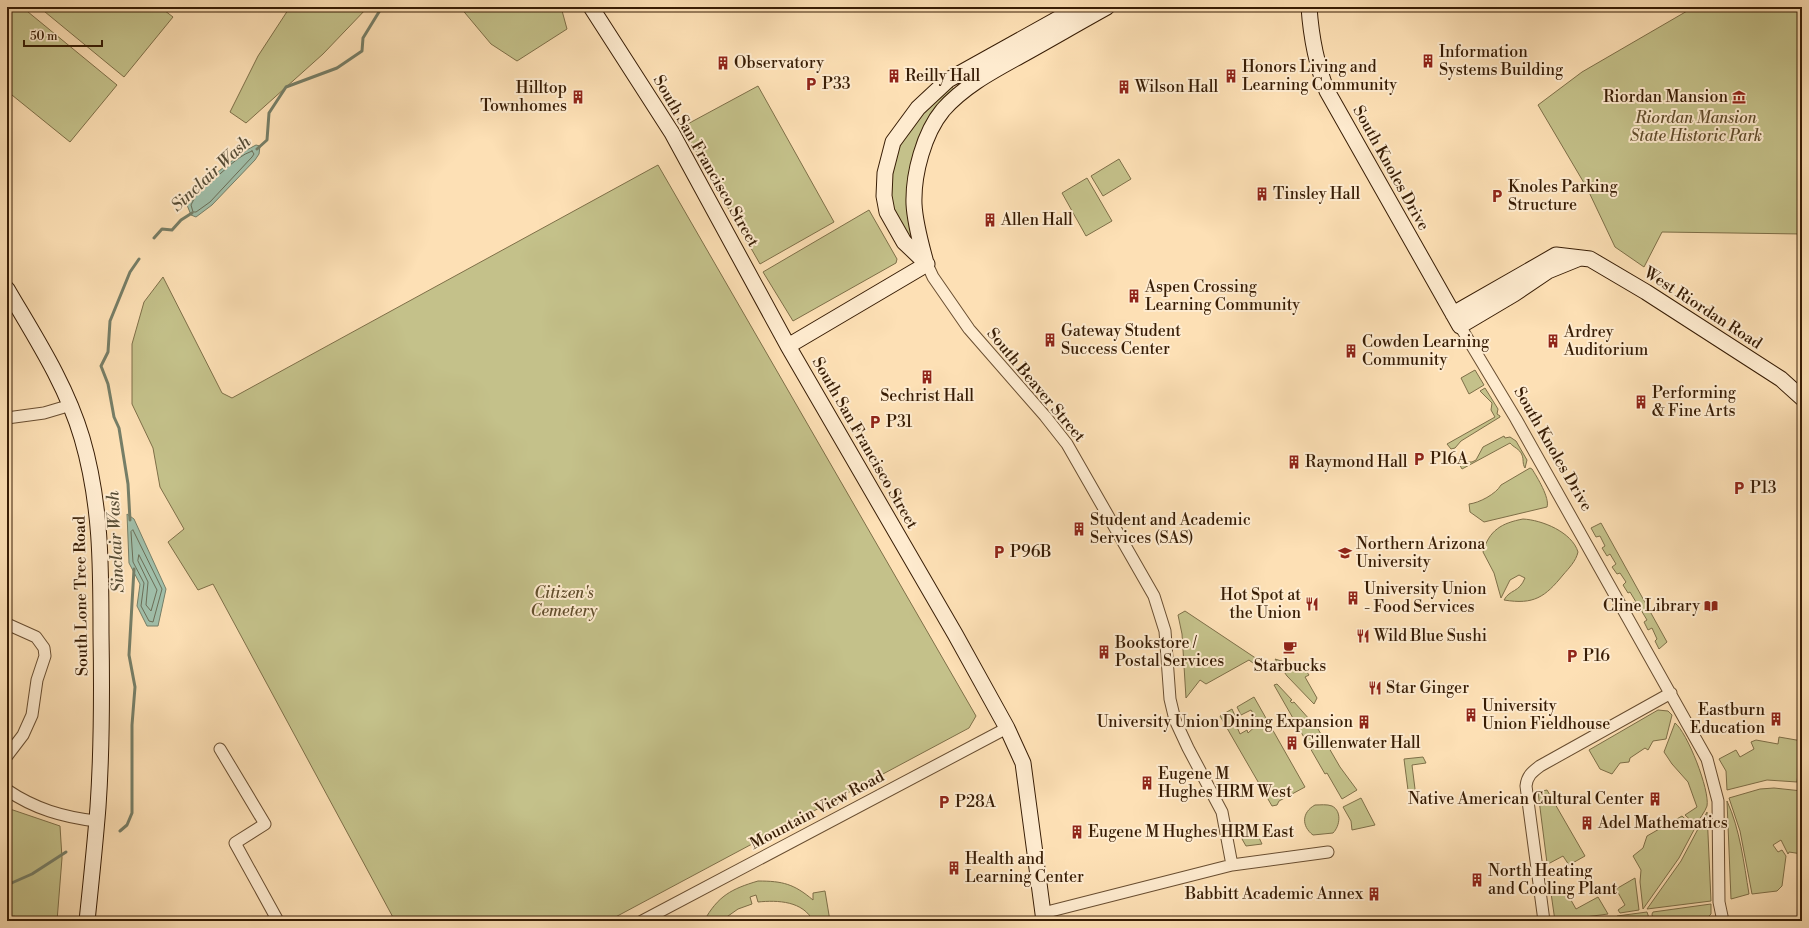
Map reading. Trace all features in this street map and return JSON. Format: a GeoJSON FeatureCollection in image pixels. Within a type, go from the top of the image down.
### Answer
{"type":"FeatureCollection","features":[{"type":"Feature","properties":{"kind":"street","name":"South San Francisco Street"},"geometry":{"type":"LineString","coordinates":[[591,7],[672,133],[788,346],[952,629],[1007,728],[1023,763],[1044,917]]}},
{"type":"Feature","properties":{"kind":"street"},"geometry":{"type":"LineString","coordinates":[[927,264],[904,242],[887,212],[884,196],[885,173],[893,142],[918,108],[948,80],[1079,7]]}},
{"type":"Feature","properties":{"kind":"street"},"geometry":{"type":"LineString","coordinates":[[927,264],[918,231],[914,204],[916,177],[930,132],[943,110],[963,91],[992,72],[1107,7]]}},
{"type":"Feature","properties":{"kind":"street","name":"South Knoles Drive"},"geometry":{"type":"LineString","coordinates":[[1309,7],[1311,35],[1321,75],[1328,91],[1456,320],[1516,419],[1707,759],[1718,801],[1719,902],[1723,921]]}},
{"type":"Feature","properties":{"kind":"street","name":"West Riordan Road"},"geometry":{"type":"LineString","coordinates":[[1456,320],[1514,294],[1548,271],[1580,258],[1598,263],[1646,292],[1781,379],[1802,398]]}},
{"type":"Feature","properties":{"kind":"street"},"geometry":{"type":"LineString","coordinates":[[788,346],[927,264]]}},
{"type":"Feature","properties":{"kind":"street","name":"South Beaver Street"},"geometry":{"type":"LineString","coordinates":[[927,264],[933,277],[969,329],[1045,416],[1067,444],[1154,596],[1166,630],[1169,686],[1173,712],[1188,748],[1222,812],[1232,865]]}},
{"type":"Feature","properties":{"kind":"street","name":"South Lone Tree Road"},"geometry":{"type":"LineString","coordinates":[[7,288],[61,382],[71,405],[82,437],[92,476],[100,536],[102,718],[96,821],[87,921]]}},
{"type":"Feature","properties":{"kind":"street"},"geometry":{"type":"LineString","coordinates":[[7,418],[44,413],[71,405]]}},
{"type":"Feature","properties":{"kind":"street"},"geometry":{"type":"LineString","coordinates":[[7,624],[36,637],[44,648],[45,656],[37,680],[32,715],[23,735],[7,756]]}},
{"type":"Feature","properties":{"kind":"street"},"geometry":{"type":"LineString","coordinates":[[1544,921],[1526,786],[1527,780],[1532,772],[1671,694]]}},
{"type":"Feature","properties":{"kind":"street","name":"Mountain View Road"},"geometry":{"type":"LineString","coordinates":[[642,921],[658,916],[1007,728]]}},
{"type":"Feature","properties":{"kind":"street"},"geometry":{"type":"LineString","coordinates":[[220,749],[265,824],[235,843],[278,921]]}},
{"type":"Feature","properties":{"kind":"street"},"geometry":{"type":"LineString","coordinates":[[7,790],[30,805],[51,813],[96,821]]}},
{"type":"Feature","properties":{"kind":"street"},"geometry":{"type":"LineString","coordinates":[[1044,917],[1232,865],[1328,852]]}},
{"type":"Feature","properties":{"kind":"green space"},"geometry":{"type":"Polygon","coordinates":[[[7,7],[22,7],[117,85],[70,142],[7,91],[7,7]]]}},
{"type":"Feature","properties":{"kind":"green space"},"geometry":{"type":"Polygon","coordinates":[[[39,7],[160,7],[173,17],[124,77],[39,7]]]}},
{"type":"Feature","properties":{"kind":"green space"},"geometry":{"type":"Polygon","coordinates":[[[290,7],[368,7],[323,54],[246,123],[230,112],[258,56],[290,7]]]}},
{"type":"Feature","properties":{"kind":"green space"},"geometry":{"type":"Polygon","coordinates":[[[460,7],[561,7],[567,29],[517,61],[491,44],[460,7]]]}},
{"type":"Feature","properties":{"kind":"green space","name":"Riordan Mansion State Historic Park"},"geometry":{"type":"Polygon","coordinates":[[[1694,7],[1802,7],[1802,234],[1662,232],[1644,267],[1615,247],[1587,188],[1538,105],[1582,72],[1694,7]]]}},
{"type":"Feature","properties":{"kind":"green space"},"geometry":{"type":"Polygon","coordinates":[[[758,86],[834,222],[760,264],[682,127],[758,86]]]}},
{"type":"Feature","properties":{"kind":"green space"},"geometry":{"type":"Polygon","coordinates":[[[951,86],[955,90],[920,137],[914,235],[909,237],[895,214],[890,200],[890,176],[893,164],[902,140],[914,120],[951,86]]]}},
{"type":"Feature","properties":{"kind":"green space"},"geometry":{"type":"Polygon","coordinates":[[[1119,159],[1131,179],[1103,196],[1091,176],[1119,159]]]}},
{"type":"Feature","properties":{"kind":"green space","name":"Citizen's Cemetery"},"geometry":{"type":"Polygon","coordinates":[[[658,165],[976,716],[969,728],[608,921],[395,921],[213,584],[198,590],[168,542],[184,529],[160,487],[153,448],[132,404],[132,344],[144,302],[163,277],[222,393],[232,398],[658,165]]]}},
{"type":"Feature","properties":{"kind":"green space"},"geometry":{"type":"Polygon","coordinates":[[[1087,178],[1112,221],[1086,236],[1062,193],[1087,178]]]}},
{"type":"Feature","properties":{"kind":"green space"},"geometry":{"type":"Polygon","coordinates":[[[869,210],[897,259],[896,263],[793,321],[763,272],[869,210]]]}},
{"type":"Feature","properties":{"kind":"green space"},"geometry":{"type":"Polygon","coordinates":[[[1475,370],[1484,385],[1469,394],[1461,378],[1475,370]]]}},
{"type":"Feature","properties":{"kind":"green space"},"geometry":{"type":"Polygon","coordinates":[[[1485,388],[1498,409],[1497,414],[1500,417],[1461,441],[1455,448],[1451,449],[1447,444],[1495,417],[1491,410],[1492,403],[1480,391],[1485,388]]]}},
{"type":"Feature","properties":{"kind":"green space"},"geometry":{"type":"Polygon","coordinates":[[[1504,436],[1505,438],[1510,437],[1516,441],[1527,460],[1525,468],[1521,453],[1510,443],[1462,469],[1458,462],[1472,462],[1476,460],[1483,447],[1504,436]]]}},
{"type":"Feature","properties":{"kind":"green space"},"geometry":{"type":"Polygon","coordinates":[[[1530,468],[1532,469],[1547,498],[1547,507],[1484,522],[1470,512],[1469,504],[1487,498],[1501,485],[1530,468]]]}},
{"type":"Feature","properties":{"kind":"green space"},"geometry":{"type":"Polygon","coordinates":[[[1523,519],[1539,522],[1555,528],[1570,539],[1578,552],[1570,567],[1557,583],[1538,598],[1523,601],[1504,600],[1523,583],[1525,578],[1519,575],[1510,580],[1501,598],[1494,573],[1483,552],[1489,538],[1497,529],[1503,525],[1523,519]]]}},
{"type":"Feature","properties":{"kind":"green space"},"geometry":{"type":"Polygon","coordinates":[[[1601,523],[1667,642],[1659,649],[1655,641],[1657,639],[1652,628],[1648,630],[1644,622],[1647,620],[1641,610],[1638,612],[1633,603],[1636,602],[1630,592],[1628,593],[1623,585],[1626,582],[1620,573],[1617,574],[1612,567],[1616,564],[1610,554],[1607,556],[1602,548],[1605,546],[1600,536],[1596,537],[1591,528],[1601,523]]]}},
{"type":"Feature","properties":{"kind":"green space"},"geometry":{"type":"Polygon","coordinates":[[[1185,611],[1260,661],[1257,666],[1249,660],[1206,684],[1200,680],[1186,698],[1182,634],[1178,615],[1185,611]]]}},
{"type":"Feature","properties":{"kind":"green space"},"geometry":{"type":"Polygon","coordinates":[[[1275,659],[1304,668],[1309,675],[1305,677],[1317,698],[1314,704],[1287,676],[1275,659]]]}},
{"type":"Feature","properties":{"kind":"green space"},"geometry":{"type":"Polygon","coordinates":[[[1277,684],[1292,700],[1290,701],[1292,703],[1294,702],[1318,729],[1340,767],[1357,790],[1342,799],[1327,773],[1325,774],[1274,685],[1277,684]]]}},
{"type":"Feature","properties":{"kind":"green space"},"geometry":{"type":"Polygon","coordinates":[[[1254,697],[1305,787],[1279,801],[1277,805],[1272,806],[1220,716],[1232,709],[1236,718],[1232,720],[1235,728],[1237,727],[1240,734],[1247,730],[1248,733],[1259,723],[1251,710],[1241,715],[1237,707],[1254,697]]]}},
{"type":"Feature","properties":{"kind":"green space"},"geometry":{"type":"Polygon","coordinates":[[[1658,710],[1668,711],[1672,715],[1666,739],[1653,741],[1648,750],[1645,748],[1630,758],[1629,762],[1620,763],[1612,774],[1600,769],[1589,750],[1658,710]]]}},
{"type":"Feature","properties":{"kind":"green space"},"geometry":{"type":"Polygon","coordinates":[[[1675,723],[1680,728],[1697,762],[1705,788],[1707,806],[1696,825],[1685,815],[1697,807],[1688,782],[1672,764],[1664,752],[1675,723]]]}},
{"type":"Feature","properties":{"kind":"green space"},"geometry":{"type":"Polygon","coordinates":[[[1779,737],[1802,741],[1797,782],[1767,780],[1727,790],[1726,771],[1719,759],[1736,750],[1740,757],[1754,749],[1751,742],[1756,740],[1778,744],[1779,737]]]}},
{"type":"Feature","properties":{"kind":"green space"},"geometry":{"type":"Polygon","coordinates":[[[1423,757],[1426,763],[1412,765],[1416,797],[1409,798],[1404,759],[1423,757]]]}},
{"type":"Feature","properties":{"kind":"green space"},"geometry":{"type":"Polygon","coordinates":[[[1774,788],[1802,791],[1802,854],[1789,852],[1788,854],[1781,840],[1773,845],[1778,852],[1782,850],[1786,856],[1782,886],[1777,891],[1752,894],[1740,831],[1729,798],[1760,789],[1774,788]]]}},
{"type":"Feature","properties":{"kind":"green space"},"geometry":{"type":"Polygon","coordinates":[[[1547,790],[1585,856],[1569,865],[1563,856],[1548,864],[1547,863],[1538,792],[1547,790]]]}},
{"type":"Feature","properties":{"kind":"green space"},"geometry":{"type":"Polygon","coordinates":[[[1361,798],[1375,825],[1352,830],[1351,821],[1343,807],[1361,798]]]}},
{"type":"Feature","properties":{"kind":"green space"},"geometry":{"type":"Polygon","coordinates":[[[1727,801],[1738,835],[1749,894],[1731,899],[1727,801]]]}},
{"type":"Feature","properties":{"kind":"green space"},"geometry":{"type":"Polygon","coordinates":[[[1315,805],[1330,805],[1337,811],[1339,819],[1337,827],[1333,833],[1313,835],[1306,828],[1305,815],[1315,805]]]}},
{"type":"Feature","properties":{"kind":"green space"},"geometry":{"type":"Polygon","coordinates":[[[7,808],[60,826],[62,858],[57,921],[7,921],[7,808]]]}},
{"type":"Feature","properties":{"kind":"green space"},"geometry":{"type":"Polygon","coordinates":[[[1707,812],[1711,901],[1647,909],[1681,861],[1707,812]]]}},
{"type":"Feature","properties":{"kind":"green space"},"geometry":{"type":"Polygon","coordinates":[[[1682,816],[1695,828],[1679,858],[1643,909],[1640,882],[1641,870],[1633,856],[1643,848],[1647,836],[1682,816]]]}},
{"type":"Feature","properties":{"kind":"green space"},"geometry":{"type":"Polygon","coordinates":[[[1254,827],[1262,844],[1246,846],[1242,839],[1244,833],[1254,827]]]}},
{"type":"Feature","properties":{"kind":"green space"},"geometry":{"type":"Polygon","coordinates":[[[1635,878],[1639,910],[1620,913],[1618,910],[1625,905],[1616,889],[1635,878]]]}},
{"type":"Feature","properties":{"kind":"green space"},"geometry":{"type":"Polygon","coordinates":[[[758,881],[788,884],[800,890],[813,900],[813,893],[825,891],[830,921],[813,921],[809,914],[803,909],[789,903],[774,901],[758,902],[756,895],[750,897],[752,904],[738,909],[721,921],[704,921],[709,912],[720,899],[740,887],[758,881]]]}},
{"type":"Feature","properties":{"kind":"green space"},"geometry":{"type":"Polygon","coordinates":[[[1563,886],[1576,909],[1598,897],[1608,914],[1555,921],[1551,893],[1563,886]]]}},
{"type":"Feature","properties":{"kind":"green space"},"geometry":{"type":"Polygon","coordinates":[[[1711,904],[1711,914],[1704,921],[1653,921],[1653,912],[1711,904]]]}},
{"type":"Feature","properties":{"kind":"green space"},"geometry":{"type":"Polygon","coordinates":[[[1647,912],[1650,921],[1618,920],[1617,916],[1647,912]]]}},
{"type":"Feature","properties":{"kind":"water"},"geometry":{"type":"Polygon","coordinates":[[[256,145],[260,146],[259,154],[255,160],[212,205],[196,217],[191,215],[187,205],[197,183],[220,171],[241,154],[256,145]]]}},
{"type":"Feature","properties":{"kind":"water"},"geometry":{"type":"Polygon","coordinates":[[[127,514],[134,519],[166,589],[158,626],[147,626],[137,606],[140,584],[129,563],[127,514]]]}},
{"type":"Feature","properties":{"kind":"waterway","name":"Sinclair Wash"},"geometry":{"type":"LineString","coordinates":[[257,149],[267,140],[269,113],[286,87],[337,68],[362,51],[363,38],[382,7]]}},
{"type":"Feature","properties":{"kind":"waterway","name":"Sinclair Wash"},"geometry":{"type":"LineString","coordinates":[[154,238],[162,229],[172,230],[181,220],[192,213]]}},
{"type":"Feature","properties":{"kind":"waterway","name":"Sinclair Wash"},"geometry":{"type":"LineString","coordinates":[[130,520],[128,484],[119,428],[114,417],[108,384],[101,366],[108,352],[110,321],[130,272],[139,259]]}},
{"type":"Feature","properties":{"kind":"waterway","name":"Sinclair Wash"},"geometry":{"type":"LineString","coordinates":[[120,831],[127,825],[132,813],[132,725],[135,687],[129,655],[134,569]]}},
{"type":"Feature","properties":{"kind":"waterway","name":"Sinclair Wash"},"geometry":{"type":"LineString","coordinates":[[7,885],[32,874],[66,852]]}},
{"type":"Feature","properties":{"kind":"waterway"},"geometry":{"type":"LineString","coordinates":[[14,917],[18,921]]}},
{"type":"Feature","properties":{"kind":"place","name":"Information Systems Building"},"geometry":{"type":"Point","coordinates":[1428,61]}},
{"type":"Feature","properties":{"kind":"place","name":"Observatory"},"geometry":{"type":"Point","coordinates":[723,63]}},
{"type":"Feature","properties":{"kind":"place","name":"Reilly Hall"},"geometry":{"type":"Point","coordinates":[894,76]}},
{"type":"Feature","properties":{"kind":"place","name":"Honors Living and Learning Community"},"geometry":{"type":"Point","coordinates":[1231,76]}},
{"type":"Feature","properties":{"kind":"place","name":"P33"},"geometry":{"type":"Point","coordinates":[811,84]}},
{"type":"Feature","properties":{"kind":"place","name":"Wilson Hall"},"geometry":{"type":"Point","coordinates":[1124,87]}},
{"type":"Feature","properties":{"kind":"place","name":"Hilltop Townhomes"},"geometry":{"type":"Point","coordinates":[578,97]}},
{"type":"Feature","properties":{"kind":"place","name":"Riordan Mansion"},"geometry":{"type":"Point","coordinates":[1739,97]}},
{"type":"Feature","properties":{"kind":"place","name":"Tinsley Hall"},"geometry":{"type":"Point","coordinates":[1262,194]}},
{"type":"Feature","properties":{"kind":"place","name":"Knoles Parking Structure"},"geometry":{"type":"Point","coordinates":[1497,196]}},
{"type":"Feature","properties":{"kind":"place","name":"Allen Hall"},"geometry":{"type":"Point","coordinates":[990,220]}},
{"type":"Feature","properties":{"kind":"place","name":"Aspen Crossing Learning Community"},"geometry":{"type":"Point","coordinates":[1134,296]}},
{"type":"Feature","properties":{"kind":"place","name":"Gateway Student Success Center"},"geometry":{"type":"Point","coordinates":[1050,340]}},
{"type":"Feature","properties":{"kind":"place","name":"Ardrey Auditorium"},"geometry":{"type":"Point","coordinates":[1553,341]}},
{"type":"Feature","properties":{"kind":"place","name":"Cowden Learning Community"},"geometry":{"type":"Point","coordinates":[1351,351]}},
{"type":"Feature","properties":{"kind":"place","name":"Sechrist Hall"},"geometry":{"type":"Point","coordinates":[927,377]}},
{"type":"Feature","properties":{"kind":"place","name":"Performing & Fine Arts"},"geometry":{"type":"Point","coordinates":[1641,402]}},
{"type":"Feature","properties":{"kind":"place","name":"P31"},"geometry":{"type":"Point","coordinates":[875,422]}},
{"type":"Feature","properties":{"kind":"place","name":"P16A"},"geometry":{"type":"Point","coordinates":[1419,459]}},
{"type":"Feature","properties":{"kind":"place","name":"Raymond Hall"},"geometry":{"type":"Point","coordinates":[1294,462]}},
{"type":"Feature","properties":{"kind":"place","name":"P13"},"geometry":{"type":"Point","coordinates":[1739,488]}},
{"type":"Feature","properties":{"kind":"place","name":"Student and Academic Services (SAS)"},"geometry":{"type":"Point","coordinates":[1079,529]}},
{"type":"Feature","properties":{"kind":"place","name":"P96B"},"geometry":{"type":"Point","coordinates":[999,552]}},
{"type":"Feature","properties":{"kind":"place","name":"Northern Arizona University"},"geometry":{"type":"Point","coordinates":[1345,553]}},
{"type":"Feature","properties":{"kind":"place","name":"University Union - Food Services"},"geometry":{"type":"Point","coordinates":[1353,598]}},
{"type":"Feature","properties":{"kind":"place","name":"Hot Spot at the Union"},"geometry":{"type":"Point","coordinates":[1312,604]}},
{"type":"Feature","properties":{"kind":"place","name":"Cline Library"},"geometry":{"type":"Point","coordinates":[1711,606]}},
{"type":"Feature","properties":{"kind":"place","name":"Wild Blue Sushi"},"geometry":{"type":"Point","coordinates":[1363,636]}},
{"type":"Feature","properties":{"kind":"place","name":"Starbucks"},"geometry":{"type":"Point","coordinates":[1290,647]}},
{"type":"Feature","properties":{"kind":"place","name":"Bookstore / Postal Services"},"geometry":{"type":"Point","coordinates":[1104,652]}},
{"type":"Feature","properties":{"kind":"place","name":"P16"},"geometry":{"type":"Point","coordinates":[1572,656]}},
{"type":"Feature","properties":{"kind":"place","name":"Star Ginger"},"geometry":{"type":"Point","coordinates":[1375,688]}},
{"type":"Feature","properties":{"kind":"place","name":"University Union Fieldhouse"},"geometry":{"type":"Point","coordinates":[1471,715]}},
{"type":"Feature","properties":{"kind":"place","name":"Eastburn Education"},"geometry":{"type":"Point","coordinates":[1776,719]}},
{"type":"Feature","properties":{"kind":"place","name":"University Union Dining Expansion"},"geometry":{"type":"Point","coordinates":[1364,722]}},
{"type":"Feature","properties":{"kind":"place","name":"Gillenwater Hall"},"geometry":{"type":"Point","coordinates":[1292,743]}},
{"type":"Feature","properties":{"kind":"place","name":"Eugene M Hughes HRM West"},"geometry":{"type":"Point","coordinates":[1147,783]}},
{"type":"Feature","properties":{"kind":"place","name":"Native American Cultural Center"},"geometry":{"type":"Point","coordinates":[1655,799]}},
{"type":"Feature","properties":{"kind":"place","name":"P28A"},"geometry":{"type":"Point","coordinates":[944,802]}},
{"type":"Feature","properties":{"kind":"place","name":"Adel Mathematics"},"geometry":{"type":"Point","coordinates":[1587,823]}},
{"type":"Feature","properties":{"kind":"place","name":"Eugene M Hughes HRM East"},"geometry":{"type":"Point","coordinates":[1077,832]}},
{"type":"Feature","properties":{"kind":"place","name":"Health and Learning Center"},"geometry":{"type":"Point","coordinates":[954,868]}},
{"type":"Feature","properties":{"kind":"place","name":"North Heating and Cooling Plant"},"geometry":{"type":"Point","coordinates":[1477,880]}},
{"type":"Feature","properties":{"kind":"place","name":"Babbitt Academic Annex"},"geometry":{"type":"Point","coordinates":[1374,894]}}]}
